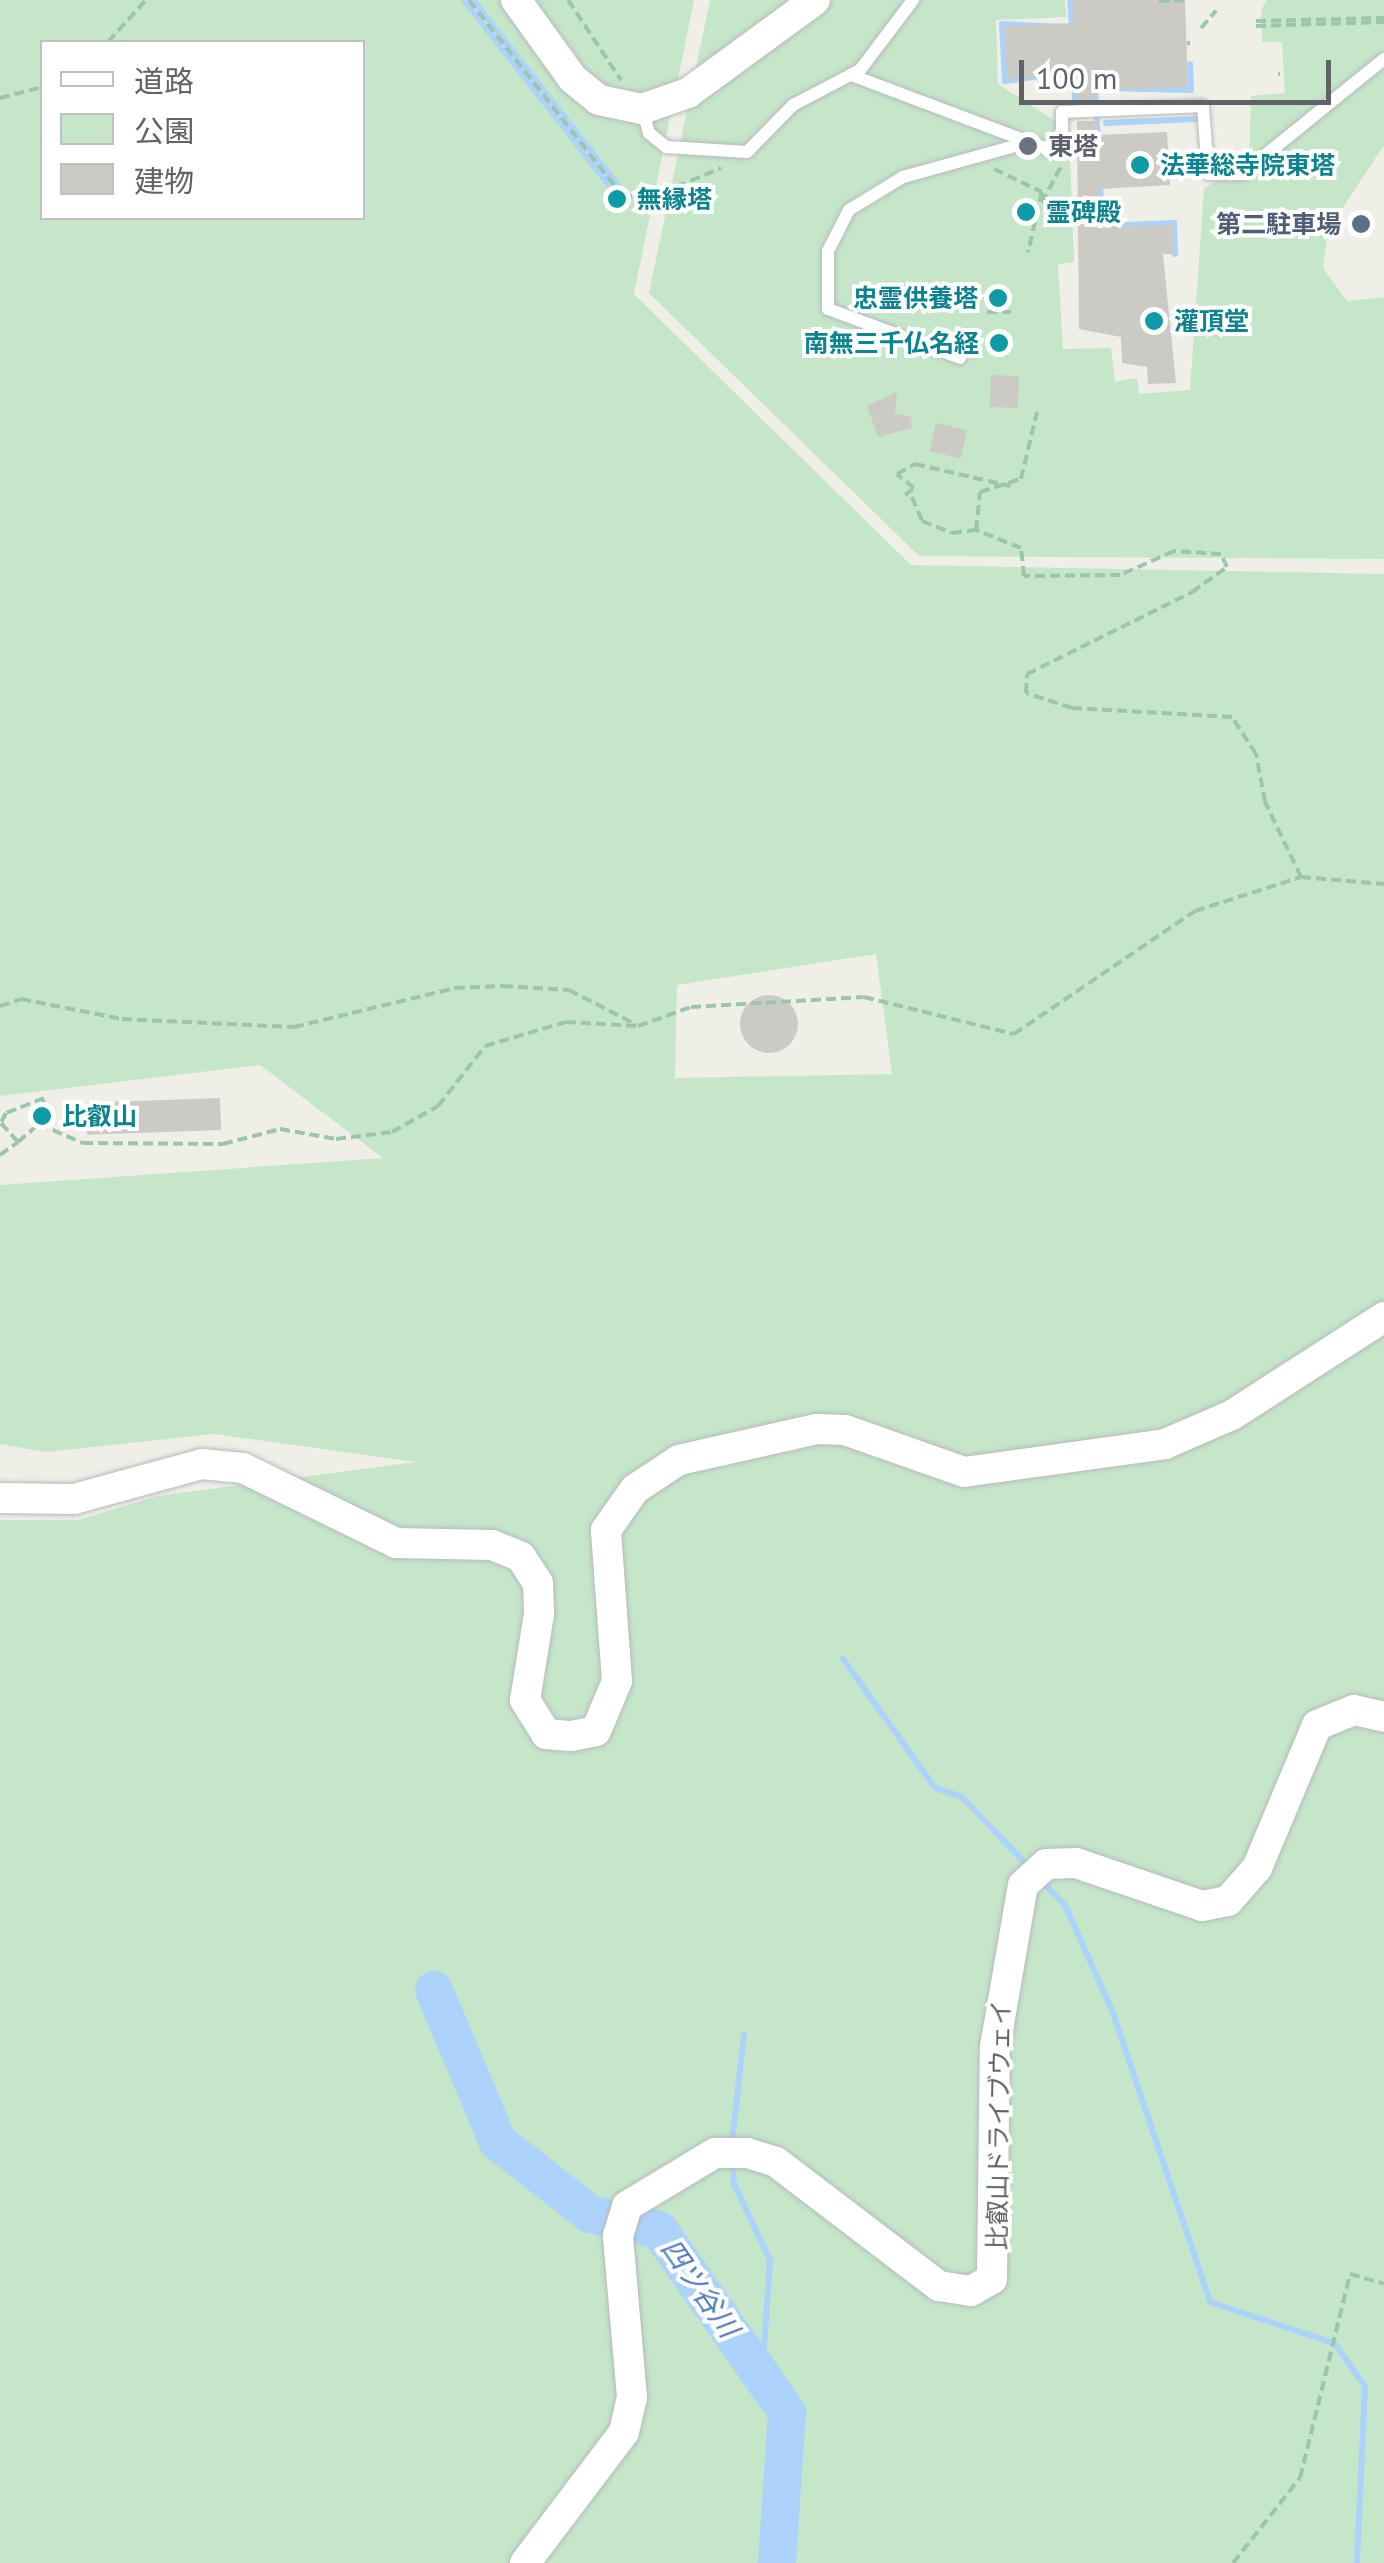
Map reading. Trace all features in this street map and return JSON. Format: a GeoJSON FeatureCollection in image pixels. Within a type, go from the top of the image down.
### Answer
{"type":"FeatureCollection","features":[{"type":"Feature","properties":{"kind":"street"},"geometry":{"type":"LineString","coordinates":[[516,0],[573,80],[631,106],[688,93],[815,0]]}},
{"type":"Feature","properties":{"kind":"street"},"geometry":{"type":"LineString","coordinates":[[743,50],[790,0]]}},
{"type":"Feature","properties":{"kind":"street"},"geometry":{"type":"LineString","coordinates":[[0,1498],[74,1499],[202,1464],[243,1468],[396,1542],[492,1544],[521,1556],[538,1583],[525,1700],[546,1734],[571,1736],[596,1731],[617,1681],[606,1530],[635,1489],[680,1460],[817,1429],[845,1430],[964,1472],[1165,1444],[1232,1415],[1384,1317]]}},
{"type":"Feature","properties":{"kind":"street","name":"比叡山ドライブウェイ"},"geometry":{"type":"LineString","coordinates":[[526,2563],[624,2432],[632,2396],[623,2221],[733,2153],[776,2162],[940,2286],[970,2291],[992,2279],[995,2046],[1006,1941],[1035,1874],[1076,1864],[1202,1906],[1228,1900],[1257,1868],[1318,1725],[1354,1710],[1384,1717]]}},
{"type":"Feature","properties":{"kind":"lane"},"geometry":{"type":"LineString","coordinates":[[631,106],[648,133],[666,147],[746,152],[793,104],[851,75],[913,0]]}},
{"type":"Feature","properties":{"kind":"lane"},"geometry":{"type":"LineString","coordinates":[[851,75],[1028,143],[1062,150],[1062,112],[1203,106],[1208,174],[1242,174],[1384,59]]}},
{"type":"Feature","properties":{"kind":"lane"},"geometry":{"type":"LineString","coordinates":[[960,358],[828,309],[822,294],[828,251],[850,210],[963,158],[1028,143]]}},
{"type":"Feature","properties":{"kind":"path"},"geometry":{"type":"LineString","coordinates":[[110,40],[146,0]]}},
{"type":"Feature","properties":{"kind":"path"},"geometry":{"type":"LineString","coordinates":[[469,0],[622,196],[692,186],[746,152]]}},
{"type":"Feature","properties":{"kind":"path"},"geometry":{"type":"LineString","coordinates":[[568,0],[621,77],[631,106]]}},
{"type":"Feature","properties":{"kind":"path"},"geometry":{"type":"LineString","coordinates":[[1159,1],[1188,0]]}},
{"type":"Feature","properties":{"kind":"path"},"geometry":{"type":"LineString","coordinates":[[1201,28],[1216,11]]}},
{"type":"Feature","properties":{"kind":"path"},"geometry":{"type":"LineString","coordinates":[[1256,23],[1384,20]]}},
{"type":"Feature","properties":{"kind":"path"},"geometry":{"type":"LineString","coordinates":[[0,98],[40,88]]}},
{"type":"Feature","properties":{"kind":"path"},"geometry":{"type":"LineString","coordinates":[[1040,204],[1054,193],[1062,150]]}},
{"type":"Feature","properties":{"kind":"path"},"geometry":{"type":"LineString","coordinates":[[963,158],[1037,188],[1040,204],[1028,252]]}},
{"type":"Feature","properties":{"kind":"path"},"geometry":{"type":"LineString","coordinates":[[1169,158],[1191,158]]}},
{"type":"Feature","properties":{"kind":"path"},"geometry":{"type":"LineString","coordinates":[[928,309],[946,306],[960,289]]}},
{"type":"Feature","properties":{"kind":"path"},"geometry":{"type":"LineString","coordinates":[[987,312],[1011,312]]}},
{"type":"Feature","properties":{"kind":"path"},"geometry":{"type":"LineString","coordinates":[[1014,488],[1037,412]]}},
{"type":"Feature","properties":{"kind":"path"},"geometry":{"type":"LineString","coordinates":[[1014,488],[914,464],[897,474],[922,521],[952,533],[976,530],[1021,548],[1024,576],[1120,575],[1174,551],[1220,554],[1227,566],[1192,592],[1027,674],[1026,693],[1072,708],[1232,718],[1256,754],[1265,802],[1300,877]]}},
{"type":"Feature","properties":{"kind":"path"},"geometry":{"type":"LineString","coordinates":[[976,530],[980,492],[1014,488]]}},
{"type":"Feature","properties":{"kind":"path"},"geometry":{"type":"LineString","coordinates":[[38,1124],[83,1143],[224,1144],[280,1128],[336,1139],[392,1132],[438,1106],[485,1046],[566,1022],[638,1026],[691,1007],[864,998],[1014,1034],[1195,910],[1300,877],[1384,884]]}},
{"type":"Feature","properties":{"kind":"path"},"geometry":{"type":"LineString","coordinates":[[0,1006],[21,999],[122,1019],[294,1028],[455,988],[504,986],[569,990],[638,1026]]}},
{"type":"Feature","properties":{"kind":"path"},"geometry":{"type":"LineString","coordinates":[[0,1155],[18,1142],[38,1124],[44,1098],[6,1112],[2,1123],[18,1142]]}},
{"type":"Feature","properties":{"kind":"path"},"geometry":{"type":"LineString","coordinates":[[1233,2563],[1300,2478],[1350,2274],[1384,2284]]}},
{"type":"Feature","properties":{"kind":"green space"},"geometry":{"type":"Polygon","coordinates":[[[0,0],[694,0],[634,294],[911,565],[1384,574],[1384,2563],[0,2563],[0,1520],[78,1520],[158,1496],[416,1462],[214,1434],[46,1452],[0,1444],[0,1185],[383,1158],[260,1065],[0,1096],[0,0]],[[876,954],[677,985],[675,1078],[892,1074],[876,954]]]}},
{"type":"Feature","properties":{"kind":"green space","name":"東塔"},"geometry":{"type":"Polygon","coordinates":[[[710,0],[1065,0],[1066,17],[996,20],[998,84],[1069,130],[1074,262],[1058,264],[1063,349],[1111,348],[1115,382],[1137,378],[1139,394],[1190,390],[1204,188],[1249,165],[1251,96],[1285,93],[1282,42],[1262,42],[1261,10],[1267,0],[1384,0],[1384,145],[1328,230],[1323,268],[1347,301],[1384,297],[1384,559],[919,556],[649,293],[710,0]]]}},
{"type":"Feature","properties":{"kind":"building"},"geometry":{"type":"Polygon","coordinates":[[[1072,0],[1185,0],[1188,87],[1095,91],[1096,101],[1076,101],[1075,76],[1007,79],[1004,26],[1073,23],[1072,0]]]}},
{"type":"Feature","properties":{"kind":"building"},"geometry":{"type":"Polygon","coordinates":[[[1077,121],[1097,121],[1097,135],[1167,132],[1170,185],[1100,189],[1101,227],[1173,225],[1174,254],[1163,254],[1176,383],[1148,384],[1147,367],[1122,363],[1121,337],[1079,329],[1077,121]]]}},
{"type":"Feature","properties":{"kind":"building"},"geometry":{"type":"Polygon","coordinates":[[[991,375],[1019,376],[1018,408],[990,407],[991,375]]]}},
{"type":"Feature","properties":{"kind":"building"},"geometry":{"type":"Polygon","coordinates":[[[897,392],[895,413],[911,417],[912,428],[878,437],[867,406],[897,392]]]}},
{"type":"Feature","properties":{"kind":"building"},"geometry":{"type":"Polygon","coordinates":[[[936,423],[967,430],[961,458],[929,451],[936,423]]]}},
{"type":"Feature","properties":{"kind":"building"},"geometry":{"type":"Polygon","coordinates":[[[769,995],[789,1004],[798,1024],[789,1044],[769,1053],[749,1044],[740,1024],[749,1004],[769,995]]]}},
{"type":"Feature","properties":{"kind":"building"},"geometry":{"type":"Polygon","coordinates":[[[220,1098],[221,1130],[87,1135],[86,1103],[220,1098]]]}},
{"type":"Feature","properties":{"kind":"waterway"},"geometry":{"type":"LineString","coordinates":[[464,0],[617,195]]}},
{"type":"Feature","properties":{"kind":"waterway"},"geometry":{"type":"LineString","coordinates":[[473,0],[623,192]]}},
{"type":"Feature","properties":{"kind":"waterway"},"geometry":{"type":"LineString","coordinates":[[1070,0],[1072,27]]}},
{"type":"Feature","properties":{"kind":"waterway"},"geometry":{"type":"LineString","coordinates":[[1061,73],[1005,81],[1002,24],[1064,27]]}},
{"type":"Feature","properties":{"kind":"waterway"},"geometry":{"type":"LineString","coordinates":[[1100,88],[1191,90],[1190,64]]}},
{"type":"Feature","properties":{"kind":"waterway"},"geometry":{"type":"LineString","coordinates":[[1074,70],[1075,108]]}},
{"type":"Feature","properties":{"kind":"waterway"},"geometry":{"type":"LineString","coordinates":[[1095,86],[1098,144]]}},
{"type":"Feature","properties":{"kind":"waterway"},"geometry":{"type":"LineString","coordinates":[[1106,123],[1197,119]]}},
{"type":"Feature","properties":{"kind":"waterway"},"geometry":{"type":"LineString","coordinates":[[1100,181],[1102,226],[1174,223],[1175,254]]}},
{"type":"Feature","properties":{"kind":"waterway"},"geometry":{"type":"LineString","coordinates":[[843,1659],[935,1788],[962,1797],[1028,1866]]}},
{"type":"Feature","properties":{"kind":"waterway"},"geometry":{"type":"LineString","coordinates":[[1040,1879],[1065,1905],[1113,2013],[1210,2302],[1334,2343],[1365,2386],[1357,2563]]}},
{"type":"Feature","properties":{"kind":"waterway","name":"四ツ谷川"},"geometry":{"type":"LineString","coordinates":[[434,1990],[498,2142],[590,2214],[659,2230],[787,2412],[777,2563]]}},
{"type":"Feature","properties":{"kind":"waterway"},"geometry":{"type":"LineString","coordinates":[[732,2143],[744,2035]]}},
{"type":"Feature","properties":{"kind":"waterway"},"geometry":{"type":"LineString","coordinates":[[733,2160],[734,2184],[770,2260],[762,2376]]}},
{"type":"Feature","properties":{"kind":"place","name":"東塔"},"geometry":{"type":"Point","coordinates":[1028,146]}},
{"type":"Feature","properties":{"kind":"place","name":"法華総寺院東塔"},"geometry":{"type":"Point","coordinates":[1140,165]}},
{"type":"Feature","properties":{"kind":"place","name":"無縁塔"},"geometry":{"type":"Point","coordinates":[617,199]}},
{"type":"Feature","properties":{"kind":"place","name":"霊碑殿"},"geometry":{"type":"Point","coordinates":[1026,212]}},
{"type":"Feature","properties":{"kind":"place","name":"第二駐車場"},"geometry":{"type":"Point","coordinates":[1361,224]}},
{"type":"Feature","properties":{"kind":"place","name":"忠霊供養塔"},"geometry":{"type":"Point","coordinates":[998,298]}},
{"type":"Feature","properties":{"kind":"place","name":"灌頂堂"},"geometry":{"type":"Point","coordinates":[1154,321]}},
{"type":"Feature","properties":{"kind":"place","name":"南無三千仏名経"},"geometry":{"type":"Point","coordinates":[999,343]}},
{"type":"Feature","properties":{"kind":"place","name":"比叡山"},"geometry":{"type":"Point","coordinates":[42,1116]}}]}
